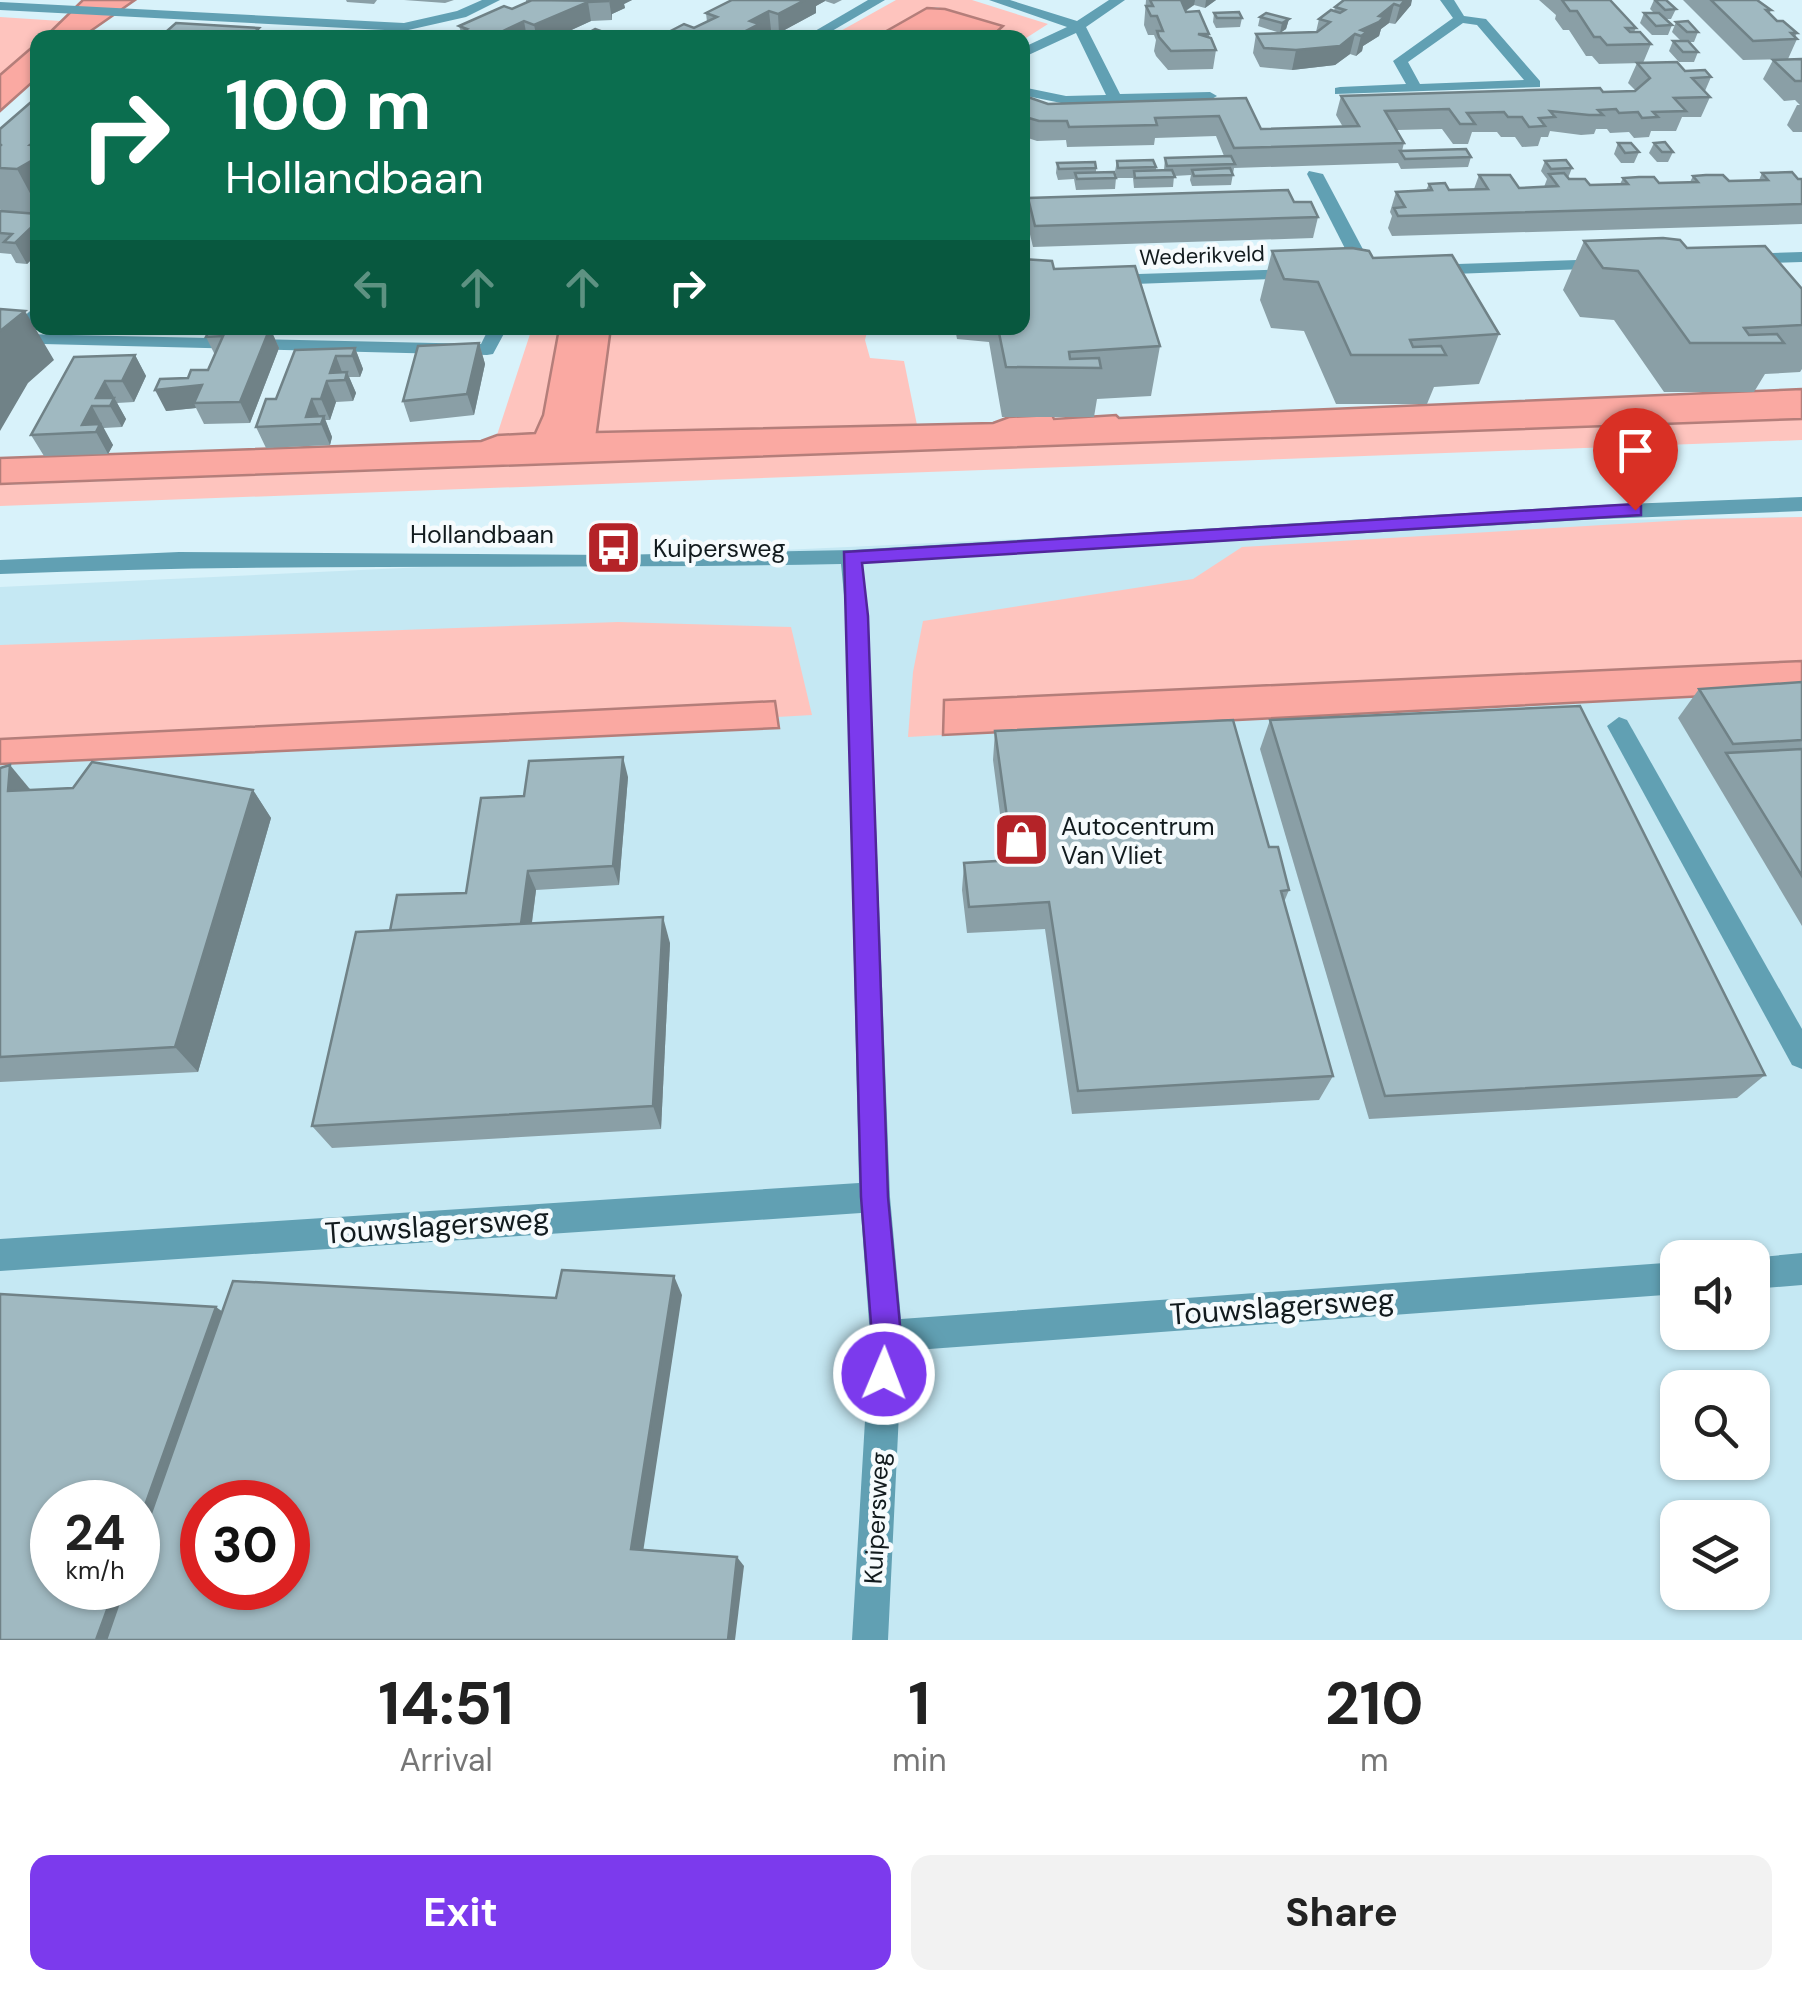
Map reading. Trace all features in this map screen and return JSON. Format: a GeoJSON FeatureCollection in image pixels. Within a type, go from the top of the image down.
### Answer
{"type":"FeatureCollection","features":[{"type":"Feature","properties":{"kind":"street"},"geometry":{"type":"LineString","coordinates":[[407,30],[494,0]]}},
{"type":"Feature","properties":{"kind":"street"},"geometry":{"type":"LineString","coordinates":[[824,30],[878,0]]}},
{"type":"Feature","properties":{"kind":"street"},"geometry":{"type":"LineString","coordinates":[[996,0],[1079,26],[1116,100]]}},
{"type":"Feature","properties":{"kind":"street"},"geometry":{"type":"LineString","coordinates":[[1030,50],[1079,26],[1118,0]]}},
{"type":"Feature","properties":{"kind":"street"},"geometry":{"type":"LineString","coordinates":[[1447,0],[1460,19]]}},
{"type":"Feature","properties":{"kind":"street"},"geometry":{"type":"LineString","coordinates":[[0,6],[371,30]]}},
{"type":"Feature","properties":{"kind":"street"},"geometry":{"type":"LineString","coordinates":[[1340,91],[1536,84],[1480,22],[1460,19],[1400,61],[1415,88]]}},
{"type":"Feature","properties":{"kind":"street"},"geometry":{"type":"LineString","coordinates":[[1030,93],[1066,100],[1210,96]]}},
{"type":"Feature","properties":{"kind":"street"},"geometry":{"type":"LineString","coordinates":[[1315,174],[1366,272]]}},
{"type":"Feature","properties":{"kind":"street"},"geometry":{"type":"LineString","coordinates":[[1723,260],[1802,257]]}},
{"type":"Feature","properties":{"kind":"street"},"geometry":{"type":"LineString","coordinates":[[1405,270],[1624,263]]}},
{"type":"Feature","properties":{"kind":"street"},"geometry":{"type":"LineString","coordinates":[[1346,272],[1386,271]]}},
{"type":"Feature","properties":{"kind":"street","name":"Wederikveld"},"geometry":{"type":"LineString","coordinates":[[1080,281],[1308,274]]}},
{"type":"Feature","properties":{"kind":"street"},"geometry":{"type":"LineString","coordinates":[[4,339],[30,316]]}},
{"type":"Feature","properties":{"kind":"street"},"geometry":{"type":"LineString","coordinates":[[4,339],[487,350],[494,335]]}},
{"type":"Feature","properties":{"kind":"street","name":"Hollandbaan"},"geometry":{"type":"LineString","coordinates":[[0,567],[179,559],[612,562],[851,557],[1802,504]]}},
{"type":"Feature","properties":{"kind":"street","name":"Kuipersweg"},"geometry":{"type":"LineString","coordinates":[[851,557],[858,616],[874,1197],[886,1336],[870,1640]]}},
{"type":"Feature","properties":{"kind":"street"},"geometry":{"type":"LineString","coordinates":[[1619,726],[1802,1056]]}},
{"type":"Feature","properties":{"kind":"street","name":"Touwslagersweg"},"geometry":{"type":"LineString","coordinates":[[0,1254],[874,1197]]}},
{"type":"Feature","properties":{"kind":"street"},"geometry":{"type":"LineString","coordinates":[[1770,1272],[1802,1269]]}},
{"type":"Feature","properties":{"kind":"street","name":"Touwslagersweg"},"geometry":{"type":"LineString","coordinates":[[886,1336],[1660,1279]]}},
{"type":"Feature","properties":{"kind":"shaded area"},"geometry":{"type":"Polygon","coordinates":[[[83,0],[135,0],[92,30],[52,30],[83,0]]]}},
{"type":"Feature","properties":{"kind":"shaded area"},"geometry":{"type":"Polygon","coordinates":[[[896,0],[972,0],[1048,24],[1030,36],[1030,30],[998,30],[1002,26],[937,7],[927,8],[888,30],[842,30],[896,0]]]}},
{"type":"Feature","properties":{"kind":"shaded area"},"geometry":{"type":"Polygon","coordinates":[[[927,8],[945,9],[1003,26],[999,30],[888,30],[927,8]]]}},
{"type":"Feature","properties":{"kind":"shaded area"},"geometry":{"type":"Polygon","coordinates":[[[0,17],[61,21],[51,30],[30,30],[30,49],[0,75],[0,17]]]}},
{"type":"Feature","properties":{"kind":"shaded area"},"geometry":{"type":"Polygon","coordinates":[[[30,49],[30,84],[0,111],[0,75],[30,49]]]}},
{"type":"Feature","properties":{"kind":"shaded area"},"geometry":{"type":"Polygon","coordinates":[[[530,335],[558,335],[536,433],[497,435],[530,335]]]}},
{"type":"Feature","properties":{"kind":"shaded area"},"geometry":{"type":"Polygon","coordinates":[[[558,335],[610,335],[597,432],[993,423],[1009,417],[1052,415],[1054,419],[1116,415],[1119,418],[1802,389],[1802,419],[0,484],[0,458],[481,441],[497,435],[535,433],[543,415],[558,335]]]}},
{"type":"Feature","properties":{"kind":"shaded area"},"geometry":{"type":"Polygon","coordinates":[[[610,335],[866,335],[870,358],[904,361],[917,425],[596,432],[610,335]]]}},
{"type":"Feature","properties":{"kind":"shaded area"},"geometry":{"type":"Polygon","coordinates":[[[1802,419],[1802,440],[0,506],[0,485],[1802,419]]]}},
{"type":"Feature","properties":{"kind":"shaded area"},"geometry":{"type":"Polygon","coordinates":[[[1802,517],[1802,1640],[0,1640],[0,587],[1316,525],[1802,517]]]}},
{"type":"Feature","properties":{"kind":"shaded area"},"geometry":{"type":"Polygon","coordinates":[[[1802,517],[1802,661],[945,700],[943,735],[908,737],[913,672],[923,621],[1193,579],[1242,547],[1702,519],[1802,517]]]}},
{"type":"Feature","properties":{"kind":"shaded area"},"geometry":{"type":"Polygon","coordinates":[[[618,622],[791,627],[812,715],[777,717],[775,701],[0,739],[0,645],[618,622]]]}},
{"type":"Feature","properties":{"kind":"shaded area"},"geometry":{"type":"Polygon","coordinates":[[[1802,661],[1802,691],[943,735],[944,700],[1802,661]]]}},
{"type":"Feature","properties":{"kind":"shaded area"},"geometry":{"type":"Polygon","coordinates":[[[775,701],[779,728],[0,764],[0,739],[775,701]]]}},
{"type":"Feature","properties":{"kind":"building"},"geometry":{"type":"Polygon","coordinates":[[[532,0],[609,1],[588,2],[534,25],[524,21],[505,30],[465,30],[459,26],[504,6],[512,9],[532,0]]]}},
{"type":"Feature","properties":{"kind":"building"},"geometry":{"type":"Polygon","coordinates":[[[732,0],[805,0],[778,14],[769,11],[750,21],[759,24],[747,30],[672,30],[684,24],[694,28],[717,17],[706,13],[732,0]]]}},
{"type":"Feature","properties":{"kind":"building"},"geometry":{"type":"Polygon","coordinates":[[[1150,0],[1181,0],[1186,12],[1199,11],[1209,34],[1198,34],[1211,38],[1216,50],[1171,51],[1159,37],[1157,31],[1163,31],[1157,16],[1151,16],[1146,6],[1153,6],[1150,0]]]}},
{"type":"Feature","properties":{"kind":"building"},"geometry":{"type":"Polygon","coordinates":[[[1344,0],[1405,0],[1379,16],[1384,17],[1379,22],[1361,30],[1367,32],[1355,34],[1340,46],[1264,48],[1256,34],[1317,32],[1330,22],[1319,19],[1331,10],[1345,10],[1335,7],[1344,0]]]}},
{"type":"Feature","properties":{"kind":"building"},"geometry":{"type":"Polygon","coordinates":[[[1562,0],[1610,0],[1636,28],[1626,28],[1640,32],[1651,44],[1607,45],[1600,37],[1594,37],[1577,11],[1570,11],[1562,0]]]}},
{"type":"Feature","properties":{"kind":"building"},"geometry":{"type":"Polygon","coordinates":[[[1655,0],[1666,0],[1676,9],[1665,10],[1655,0]]]}},
{"type":"Feature","properties":{"kind":"building"},"geometry":{"type":"Polygon","coordinates":[[[1711,0],[1757,0],[1771,10],[1766,10],[1777,21],[1783,21],[1797,33],[1791,33],[1797,39],[1753,41],[1711,0]]]}},
{"type":"Feature","properties":{"kind":"building"},"geometry":{"type":"Polygon","coordinates":[[[1239,12],[1242,18],[1217,18],[1214,13],[1239,12]]]}},
{"type":"Feature","properties":{"kind":"building"},"geometry":{"type":"Polygon","coordinates":[[[1266,13],[1289,19],[1282,23],[1260,17],[1266,13]]]}},
{"type":"Feature","properties":{"kind":"building"},"geometry":{"type":"Polygon","coordinates":[[[1644,13],[1659,13],[1672,25],[1656,26],[1644,13]]]}},
{"type":"Feature","properties":{"kind":"building"},"geometry":{"type":"Polygon","coordinates":[[[1688,21],[1698,32],[1687,32],[1676,22],[1688,21]]]}},
{"type":"Feature","properties":{"kind":"building"},"geometry":{"type":"Polygon","coordinates":[[[176,23],[259,28],[257,30],[168,30],[176,23]]]}},
{"type":"Feature","properties":{"kind":"building"},"geometry":{"type":"Polygon","coordinates":[[[1673,41],[1688,41],[1698,52],[1683,52],[1673,41]]]}},
{"type":"Feature","properties":{"kind":"building"},"geometry":{"type":"Polygon","coordinates":[[[1802,59],[1802,81],[1795,81],[1773,60],[1802,59]]]}},
{"type":"Feature","properties":{"kind":"building"},"geometry":{"type":"Polygon","coordinates":[[[1677,62],[1685,71],[1705,70],[1711,77],[1692,78],[1710,97],[1674,98],[1686,111],[1653,112],[1658,117],[1642,118],[1638,112],[1619,113],[1616,109],[1598,110],[1603,115],[1550,111],[1555,117],[1539,118],[1545,126],[1529,127],[1522,117],[1508,117],[1504,112],[1467,113],[1475,124],[1460,124],[1449,109],[1385,111],[1404,143],[1234,148],[1219,116],[1155,118],[1157,125],[1069,127],[1067,121],[1030,118],[1030,98],[1048,104],[1246,98],[1261,129],[1359,126],[1341,96],[1600,88],[1603,92],[1635,91],[1650,78],[1637,63],[1677,62]]]}},
{"type":"Feature","properties":{"kind":"building"},"geometry":{"type":"Polygon","coordinates":[[[30,103],[30,162],[17,169],[0,168],[0,129],[30,103]]]}},
{"type":"Feature","properties":{"kind":"building"},"geometry":{"type":"Polygon","coordinates":[[[1665,142],[1673,152],[1662,152],[1654,143],[1665,142]]]}},
{"type":"Feature","properties":{"kind":"building"},"geometry":{"type":"Polygon","coordinates":[[[1618,143],[1631,143],[1639,152],[1625,153],[1618,143]]]}},
{"type":"Feature","properties":{"kind":"building"},"geometry":{"type":"Polygon","coordinates":[[[1466,149],[1471,157],[1405,159],[1400,151],[1466,149]]]}},
{"type":"Feature","properties":{"kind":"building"},"geometry":{"type":"Polygon","coordinates":[[[1231,156],[1235,164],[1167,166],[1165,158],[1231,156]]]}},
{"type":"Feature","properties":{"kind":"building"},"geometry":{"type":"Polygon","coordinates":[[[1153,160],[1156,167],[1118,168],[1117,161],[1153,160]]]}},
{"type":"Feature","properties":{"kind":"building"},"geometry":{"type":"Polygon","coordinates":[[[1566,160],[1572,168],[1551,169],[1545,161],[1566,160]]]}},
{"type":"Feature","properties":{"kind":"building"},"geometry":{"type":"Polygon","coordinates":[[[1095,162],[1096,168],[1059,169],[1057,163],[1095,162]]]}},
{"type":"Feature","properties":{"kind":"building"},"geometry":{"type":"Polygon","coordinates":[[[1230,168],[1233,175],[1194,176],[1192,170],[1230,168]]]}},
{"type":"Feature","properties":{"kind":"building"},"geometry":{"type":"Polygon","coordinates":[[[1172,170],[1175,177],[1135,178],[1134,171],[1172,170]]]}},
{"type":"Feature","properties":{"kind":"building"},"geometry":{"type":"Polygon","coordinates":[[[1114,172],[1116,178],[1077,179],[1075,173],[1114,172]]]}},
{"type":"Feature","properties":{"kind":"building"},"geometry":{"type":"Polygon","coordinates":[[[1792,172],[1802,179],[1802,204],[1398,216],[1394,208],[1405,207],[1396,192],[1432,190],[1429,184],[1445,183],[1449,190],[1488,189],[1479,175],[1510,175],[1519,188],[1558,186],[1549,174],[1564,173],[1569,179],[1585,179],[1590,185],[1628,184],[1623,178],[1639,177],[1654,177],[1659,183],[1698,182],[1693,176],[1706,175],[1723,175],[1729,181],[1768,180],[1762,173],[1792,172]]]}},
{"type":"Feature","properties":{"kind":"building"},"geometry":{"type":"Polygon","coordinates":[[[1288,190],[1294,202],[1311,202],[1318,217],[1035,226],[1030,198],[1288,190]]]}},
{"type":"Feature","properties":{"kind":"building"},"geometry":{"type":"Polygon","coordinates":[[[0,211],[30,213],[30,229],[15,243],[4,242],[12,234],[0,233],[0,211]]]}},
{"type":"Feature","properties":{"kind":"building"},"geometry":{"type":"Polygon","coordinates":[[[1680,240],[1687,248],[1765,246],[1802,289],[1802,325],[1744,328],[1749,335],[1777,334],[1784,343],[1690,343],[1638,271],[1603,268],[1584,241],[1680,240]]]}},
{"type":"Feature","properties":{"kind":"building"},"geometry":{"type":"Polygon","coordinates":[[[1272,251],[1369,251],[1373,258],[1452,255],[1499,334],[1410,340],[1413,347],[1441,346],[1446,355],[1351,355],[1318,282],[1284,279],[1272,251]]]}},
{"type":"Feature","properties":{"kind":"building"},"geometry":{"type":"Polygon","coordinates":[[[1030,260],[1052,261],[1054,269],[1135,266],[1160,346],[1069,352],[1070,359],[1099,358],[1101,368],[1006,367],[999,335],[1030,335],[1030,260]]]}},
{"type":"Feature","properties":{"kind":"building"},"geometry":{"type":"Polygon","coordinates":[[[0,309],[25,311],[0,331],[0,309]]]}},
{"type":"Feature","properties":{"kind":"building"},"geometry":{"type":"Polygon","coordinates":[[[207,335],[267,335],[240,402],[194,403],[202,385],[155,390],[160,379],[188,378],[191,370],[208,370],[223,336],[207,335]]]}},
{"type":"Feature","properties":{"kind":"building"},"geometry":{"type":"Polygon","coordinates":[[[479,343],[467,394],[403,401],[418,346],[479,343]]]}},
{"type":"Feature","properties":{"kind":"building"},"geometry":{"type":"Polygon","coordinates":[[[355,348],[352,356],[336,356],[330,373],[347,372],[345,380],[327,381],[321,399],[312,399],[306,417],[324,416],[321,424],[256,427],[266,399],[276,399],[295,350],[355,348]]]}},
{"type":"Feature","properties":{"kind":"building"},"geometry":{"type":"Polygon","coordinates":[[[135,355],[122,381],[105,381],[96,398],[114,398],[110,406],[92,406],[82,425],[100,424],[96,432],[31,435],[74,357],[135,355]]]}},
{"type":"Feature","properties":{"kind":"building"},"geometry":{"type":"Polygon","coordinates":[[[1802,682],[1802,740],[1733,744],[1699,689],[1802,682]]]}},
{"type":"Feature","properties":{"kind":"building"},"geometry":{"type":"Polygon","coordinates":[[[1580,706],[1765,1075],[1385,1096],[1270,720],[1580,706]]]}},
{"type":"Feature","properties":{"kind":"building"},"geometry":{"type":"Polygon","coordinates":[[[1233,720],[1269,847],[1278,847],[1289,890],[1281,891],[1333,1076],[1078,1091],[1049,902],[969,907],[964,863],[1013,860],[995,731],[1233,720]]]}},
{"type":"Feature","properties":{"kind":"building"},"geometry":{"type":"Polygon","coordinates":[[[1802,749],[1802,876],[1726,753],[1802,749]]]}},
{"type":"Feature","properties":{"kind":"building"},"geometry":{"type":"Polygon","coordinates":[[[623,757],[613,866],[528,871],[521,924],[390,931],[397,895],[466,893],[481,798],[524,796],[529,761],[623,757]]]}},
{"type":"Feature","properties":{"kind":"building"},"geometry":{"type":"Polygon","coordinates":[[[92,762],[253,790],[175,1047],[0,1057],[0,768],[10,765],[8,791],[73,788],[92,762]]]}},
{"type":"Feature","properties":{"kind":"building"},"geometry":{"type":"Polygon","coordinates":[[[663,917],[653,1106],[312,1126],[356,932],[663,917]]]}},
{"type":"Feature","properties":{"kind":"building"},"geometry":{"type":"Polygon","coordinates":[[[562,1270],[674,1276],[631,1549],[737,1557],[728,1640],[106,1640],[116,1610],[160,1610],[160,1488],[233,1281],[556,1298],[562,1270]]]}},
{"type":"Feature","properties":{"kind":"building"},"geometry":{"type":"Polygon","coordinates":[[[0,1294],[216,1307],[154,1480],[30,1480],[30,1610],[107,1610],[96,1640],[0,1640],[0,1294]]]}},
{"type":"Feature","properties":{"kind":"place","name":"Kuipersweg"},"geometry":{"type":"Point","coordinates":[614,548]}},
{"type":"Feature","properties":{"kind":"place","name":"Autocentrum Van Vliet"},"geometry":{"type":"Point","coordinates":[1022,840]}},
{"type":"Feature","properties":{"kind":"route"},"geometry":{"type":"LineString","coordinates":[[884,1374],[886,1336],[874,1197],[858,616],[851,557],[1635,510]]}}]}
